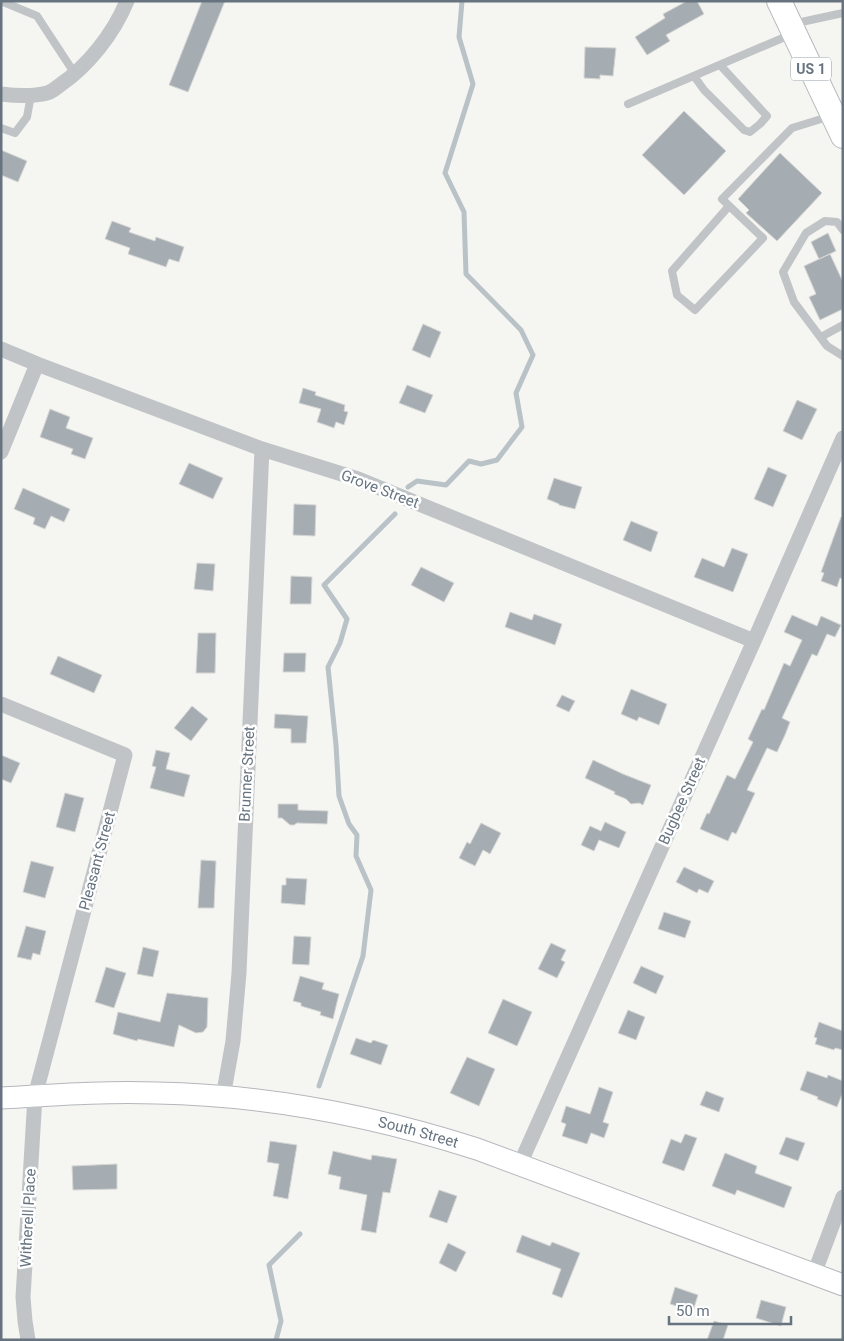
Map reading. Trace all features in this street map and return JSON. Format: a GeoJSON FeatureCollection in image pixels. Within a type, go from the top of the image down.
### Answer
{"type":"FeatureCollection","features":[{"type":"Feature","properties":{"kind":"main road","name":"US 1"},"geometry":{"type":"LineString","coordinates":[[779,1],[838,126]]}},
{"type":"Feature","properties":{"kind":"main road","name":"South Street"},"geometry":{"type":"LineString","coordinates":[[1,1098],[155,1092],[222,1097],[353,1116],[433,1135],[477,1148],[843,1285]]}},
{"type":"Feature","properties":{"kind":"street"},"geometry":{"type":"LineString","coordinates":[[1,94],[20,97],[49,93],[75,74],[100,48],[127,1]]}},
{"type":"Feature","properties":{"kind":"street","name":"Grove Street"},"geometry":{"type":"LineString","coordinates":[[1,349],[262,449],[358,479],[754,640]]}},
{"type":"Feature","properties":{"kind":"street"},"geometry":{"type":"LineString","coordinates":[[1,452],[37,364]]}},
{"type":"Feature","properties":{"kind":"street","name":"Bugbee Street"},"geometry":{"type":"LineString","coordinates":[[520,1164],[843,438]]}},
{"type":"Feature","properties":{"kind":"street","name":"Brunner Street"},"geometry":{"type":"LineString","coordinates":[[222,1097],[233,1041],[239,973],[262,449]]}},
{"type":"Feature","properties":{"kind":"street","name":"Pleasant Street"},"geometry":{"type":"LineString","coordinates":[[1,704],[124,755],[35,1096]]}},
{"type":"Feature","properties":{"kind":"street","name":"Witherell Place"},"geometry":{"type":"LineString","coordinates":[[28,1340],[24,1321],[23,1298],[35,1096]]}},
{"type":"Feature","properties":{"kind":"street"},"geometry":{"type":"LineString","coordinates":[[814,1274],[840,1214],[843,1197]]}},
{"type":"Feature","properties":{"kind":"lane"},"geometry":{"type":"LineString","coordinates":[[1,1],[37,16],[75,74]]}},
{"type":"Feature","properties":{"kind":"lane"},"geometry":{"type":"LineString","coordinates":[[628,104],[720,65],[792,29],[843,13]]}},
{"type":"Feature","properties":{"kind":"lane"},"geometry":{"type":"LineString","coordinates":[[694,76],[704,90],[744,130],[750,132],[767,116],[720,65]]}},
{"type":"Feature","properties":{"kind":"lane"},"geometry":{"type":"LineString","coordinates":[[1,128],[14,133],[27,117],[31,95]]}},
{"type":"Feature","properties":{"kind":"lane"},"geometry":{"type":"LineString","coordinates":[[729,206],[672,271],[677,295],[695,310],[763,238],[722,199],[792,128],[838,126]]}},
{"type":"Feature","properties":{"kind":"lane"},"geometry":{"type":"LineString","coordinates":[[843,230],[837,222],[825,220],[806,233],[784,272],[794,302],[828,346],[843,356]]}},
{"type":"Feature","properties":{"kind":"lane"},"geometry":{"type":"LineString","coordinates":[[821,337],[843,325]]}},
{"type":"Feature","properties":{"kind":"building"},"geometry":{"type":"Polygon","coordinates":[[[202,1],[225,1],[188,92],[169,85],[202,1]]]}},
{"type":"Feature","properties":{"kind":"building"},"geometry":{"type":"Polygon","coordinates":[[[687,1],[697,1],[704,14],[666,35],[670,41],[647,55],[635,37],[665,18],[663,14],[687,1]]]}},
{"type":"Feature","properties":{"kind":"building"},"geometry":{"type":"Polygon","coordinates":[[[585,47],[616,48],[613,76],[600,75],[600,79],[584,78],[585,47]]]}},
{"type":"Feature","properties":{"kind":"building"},"geometry":{"type":"Polygon","coordinates":[[[684,111],[726,151],[684,195],[642,155],[684,111]]]}},
{"type":"Feature","properties":{"kind":"building"},"geometry":{"type":"Polygon","coordinates":[[[1,150],[27,161],[18,182],[1,175],[1,150]]]}},
{"type":"Feature","properties":{"kind":"building"},"geometry":{"type":"Polygon","coordinates":[[[780,153],[822,193],[777,241],[746,213],[749,210],[738,199],[780,153]]]}},
{"type":"Feature","properties":{"kind":"building"},"geometry":{"type":"Polygon","coordinates":[[[112,221],[131,228],[129,232],[155,241],[156,237],[184,247],[179,262],[169,259],[166,267],[128,254],[130,248],[105,239],[112,221]]]}},
{"type":"Feature","properties":{"kind":"building"},"geometry":{"type":"Polygon","coordinates":[[[828,233],[836,251],[819,259],[811,242],[828,233]]]}},
{"type":"Feature","properties":{"kind":"building"},"geometry":{"type":"Polygon","coordinates":[[[830,254],[843,282],[843,309],[820,320],[809,297],[816,294],[804,266],[830,254]]]}},
{"type":"Feature","properties":{"kind":"building"},"geometry":{"type":"Polygon","coordinates":[[[423,324],[441,332],[430,358],[412,350],[423,324]]]}},
{"type":"Feature","properties":{"kind":"building"},"geometry":{"type":"Polygon","coordinates":[[[407,385],[433,395],[425,413],[399,403],[407,385]]]}},
{"type":"Feature","properties":{"kind":"building"},"geometry":{"type":"Polygon","coordinates":[[[303,388],[316,392],[315,395],[345,405],[344,411],[348,412],[344,425],[336,422],[334,428],[317,422],[321,409],[299,403],[303,388]]]}},
{"type":"Feature","properties":{"kind":"building"},"geometry":{"type":"Polygon","coordinates":[[[797,400],[817,409],[802,440],[783,431],[797,400]]]}},
{"type":"Feature","properties":{"kind":"building"},"geometry":{"type":"Polygon","coordinates":[[[50,409],[70,417],[66,428],[93,438],[85,459],[71,454],[73,449],[40,437],[50,409]]]}},
{"type":"Feature","properties":{"kind":"building"},"geometry":{"type":"Polygon","coordinates":[[[189,463],[223,478],[213,499],[179,484],[189,463]]]}},
{"type":"Feature","properties":{"kind":"building"},"geometry":{"type":"Polygon","coordinates":[[[768,467],[787,475],[773,507],[754,499],[768,467]]]}},
{"type":"Feature","properties":{"kind":"building"},"geometry":{"type":"Polygon","coordinates":[[[554,478],[582,487],[575,509],[559,505],[547,499],[554,478]]]}},
{"type":"Feature","properties":{"kind":"building"},"geometry":{"type":"Polygon","coordinates":[[[23,488],[70,509],[64,522],[51,516],[45,529],[33,524],[35,518],[14,509],[23,488]]]}},
{"type":"Feature","properties":{"kind":"building"},"geometry":{"type":"Polygon","coordinates":[[[294,504],[316,505],[315,536],[293,535],[294,504]]]}},
{"type":"Feature","properties":{"kind":"building"},"geometry":{"type":"Polygon","coordinates":[[[841,517],[843,517],[843,579],[840,578],[837,587],[821,581],[824,573],[821,572],[841,517]]]}},
{"type":"Feature","properties":{"kind":"building"},"geometry":{"type":"Polygon","coordinates":[[[631,521],[658,532],[651,552],[623,540],[631,521]]]}},
{"type":"Feature","properties":{"kind":"building"},"geometry":{"type":"Polygon","coordinates":[[[732,548],[748,554],[733,592],[694,577],[702,558],[724,567],[732,548]]]}},
{"type":"Feature","properties":{"kind":"building"},"geometry":{"type":"Polygon","coordinates":[[[197,563],[215,564],[213,591],[194,589],[197,563]]]}},
{"type":"Feature","properties":{"kind":"building"},"geometry":{"type":"Polygon","coordinates":[[[421,567],[454,583],[444,602],[411,585],[421,567]]]}},
{"type":"Feature","properties":{"kind":"building"},"geometry":{"type":"Polygon","coordinates":[[[291,576],[312,577],[311,604],[290,604],[291,576]]]}},
{"type":"Feature","properties":{"kind":"building"},"geometry":{"type":"Polygon","coordinates":[[[510,612],[532,620],[534,614],[562,624],[555,645],[505,627],[510,612]]]}},
{"type":"Feature","properties":{"kind":"building"},"geometry":{"type":"Polygon","coordinates":[[[792,615],[817,626],[821,616],[841,625],[835,637],[827,634],[817,656],[812,654],[782,718],[790,722],[785,735],[777,752],[767,748],[747,790],[755,793],[736,834],[732,832],[728,841],[700,829],[727,775],[735,779],[753,742],[748,739],[762,709],[764,710],[784,663],[790,666],[802,640],[784,632],[792,615]]]}},
{"type":"Feature","properties":{"kind":"building"},"geometry":{"type":"Polygon","coordinates":[[[198,633],[216,633],[215,673],[196,673],[198,633]]]}},
{"type":"Feature","properties":{"kind":"building"},"geometry":{"type":"Polygon","coordinates":[[[284,653],[306,653],[305,672],[283,672],[284,653]]]}},
{"type":"Feature","properties":{"kind":"building"},"geometry":{"type":"Polygon","coordinates":[[[58,656],[102,675],[94,693],[50,674],[58,656]]]}},
{"type":"Feature","properties":{"kind":"building"},"geometry":{"type":"Polygon","coordinates":[[[631,689],[667,704],[659,725],[639,717],[637,721],[621,714],[631,689]]]}},
{"type":"Feature","properties":{"kind":"building"},"geometry":{"type":"Polygon","coordinates":[[[562,695],[575,701],[569,712],[556,706],[562,695]]]}},
{"type":"Feature","properties":{"kind":"building"},"geometry":{"type":"Polygon","coordinates":[[[192,706],[208,719],[191,741],[174,728],[192,706]]]}},
{"type":"Feature","properties":{"kind":"building"},"geometry":{"type":"Polygon","coordinates":[[[275,714],[308,716],[306,743],[291,743],[291,729],[274,728],[275,714]]]}},
{"type":"Feature","properties":{"kind":"building"},"geometry":{"type":"Polygon","coordinates":[[[156,750],[170,753],[166,769],[190,775],[184,797],[150,788],[156,767],[152,766],[156,750]]]}},
{"type":"Feature","properties":{"kind":"building"},"geometry":{"type":"Polygon","coordinates":[[[1,755],[20,763],[11,783],[1,779],[1,755]]]}},
{"type":"Feature","properties":{"kind":"building"},"geometry":{"type":"Polygon","coordinates":[[[593,760],[651,785],[643,805],[639,803],[631,804],[626,799],[614,794],[615,792],[585,778],[593,760]]]}},
{"type":"Feature","properties":{"kind":"building"},"geometry":{"type":"Polygon","coordinates":[[[65,793],[84,798],[75,832],[56,827],[65,793]]]}},
{"type":"Feature","properties":{"kind":"building"},"geometry":{"type":"Polygon","coordinates":[[[278,804],[298,804],[298,810],[328,811],[327,824],[297,823],[290,825],[282,818],[278,818],[278,804]]]}},
{"type":"Feature","properties":{"kind":"building"},"geometry":{"type":"Polygon","coordinates":[[[605,822],[626,832],[619,848],[599,840],[594,851],[581,845],[590,826],[601,831],[605,822]]]}},
{"type":"Feature","properties":{"kind":"building"},"geometry":{"type":"Polygon","coordinates":[[[481,823],[501,833],[490,854],[483,850],[475,866],[459,858],[467,842],[470,844],[481,823]]]}},
{"type":"Feature","properties":{"kind":"building"},"geometry":{"type":"Polygon","coordinates":[[[201,860],[216,861],[214,908],[198,908],[201,860]]]}},
{"type":"Feature","properties":{"kind":"building"},"geometry":{"type":"Polygon","coordinates":[[[31,861],[54,867],[45,898],[23,892],[31,861]]]}},
{"type":"Feature","properties":{"kind":"building"},"geometry":{"type":"Polygon","coordinates":[[[684,867],[714,881],[708,893],[699,889],[697,893],[676,882],[684,867]]]}},
{"type":"Feature","properties":{"kind":"building"},"geometry":{"type":"Polygon","coordinates":[[[286,878],[307,879],[305,905],[281,903],[282,885],[286,885],[286,878]]]}},
{"type":"Feature","properties":{"kind":"building"},"geometry":{"type":"Polygon","coordinates":[[[664,912],[691,921],[685,938],[658,929],[664,912]]]}},
{"type":"Feature","properties":{"kind":"building"},"geometry":{"type":"Polygon","coordinates":[[[26,926],[46,931],[40,955],[33,953],[31,960],[17,957],[26,926]]]}},
{"type":"Feature","properties":{"kind":"building"},"geometry":{"type":"Polygon","coordinates":[[[294,936],[311,937],[309,965],[292,964],[294,936]]]}},
{"type":"Feature","properties":{"kind":"building"},"geometry":{"type":"Polygon","coordinates":[[[551,943],[566,950],[561,960],[565,962],[557,978],[538,969],[551,943]]]}},
{"type":"Feature","properties":{"kind":"building"},"geometry":{"type":"Polygon","coordinates":[[[143,947],[159,951],[153,977],[137,974],[143,947]]]}},
{"type":"Feature","properties":{"kind":"building"},"geometry":{"type":"Polygon","coordinates":[[[641,966],[664,976],[656,994],[633,983],[641,966]]]}},
{"type":"Feature","properties":{"kind":"building"},"geometry":{"type":"Polygon","coordinates":[[[106,967],[126,973],[114,1008],[95,1002],[106,967]]]}},
{"type":"Feature","properties":{"kind":"building"},"geometry":{"type":"Polygon","coordinates":[[[300,976],[324,983],[322,989],[339,994],[333,1019],[320,1015],[321,1012],[301,1006],[301,1003],[293,1001],[300,976]]]}},
{"type":"Feature","properties":{"kind":"building"},"geometry":{"type":"Polygon","coordinates":[[[167,993],[208,998],[207,1027],[203,1032],[196,1033],[179,1025],[174,1047],[138,1039],[137,1041],[113,1034],[118,1012],[160,1022],[167,993]]]}},
{"type":"Feature","properties":{"kind":"building"},"geometry":{"type":"Polygon","coordinates":[[[503,999],[532,1012],[517,1046],[488,1033],[503,999]]]}},
{"type":"Feature","properties":{"kind":"building"},"geometry":{"type":"Polygon","coordinates":[[[628,1010],[645,1017],[636,1040],[618,1033],[628,1010]]]}},
{"type":"Feature","properties":{"kind":"building"},"geometry":{"type":"Polygon","coordinates":[[[819,1022],[843,1031],[843,1050],[835,1048],[834,1050],[815,1044],[817,1038],[814,1037],[819,1022]]]}},
{"type":"Feature","properties":{"kind":"building"},"geometry":{"type":"Polygon","coordinates":[[[356,1038],[371,1043],[373,1040],[388,1045],[381,1065],[350,1054],[356,1038]]]}},
{"type":"Feature","properties":{"kind":"building"},"geometry":{"type":"Polygon","coordinates":[[[467,1057],[495,1069],[479,1106],[450,1093],[467,1057]]]}},
{"type":"Feature","properties":{"kind":"building"},"geometry":{"type":"Polygon","coordinates":[[[807,1071],[827,1078],[828,1075],[843,1081],[843,1092],[837,1107],[800,1090],[807,1071]]]}},
{"type":"Feature","properties":{"kind":"building"},"geometry":{"type":"Polygon","coordinates":[[[599,1087],[613,1092],[603,1122],[609,1124],[604,1138],[591,1133],[587,1144],[562,1136],[566,1124],[561,1122],[566,1106],[590,1114],[599,1087]]]}},
{"type":"Feature","properties":{"kind":"building"},"geometry":{"type":"Polygon","coordinates":[[[706,1091],[724,1098],[719,1112],[700,1105],[706,1091]]]}},
{"type":"Feature","properties":{"kind":"building"},"geometry":{"type":"Polygon","coordinates":[[[685,1134],[697,1138],[684,1171],[662,1163],[671,1139],[681,1143],[685,1134]]]}},
{"type":"Feature","properties":{"kind":"building"},"geometry":{"type":"Polygon","coordinates":[[[786,1137],[805,1143],[798,1161],[779,1154],[786,1137]]]}},
{"type":"Feature","properties":{"kind":"building"},"geometry":{"type":"Polygon","coordinates":[[[270,1141],[297,1145],[288,1199],[273,1196],[279,1164],[267,1162],[270,1141]]]}},
{"type":"Feature","properties":{"kind":"building"},"geometry":{"type":"Polygon","coordinates":[[[333,1151],[371,1160],[372,1155],[397,1159],[390,1193],[383,1192],[376,1233],[361,1230],[367,1195],[339,1189],[341,1177],[328,1174],[333,1151]]]}},
{"type":"Feature","properties":{"kind":"building"},"geometry":{"type":"Polygon","coordinates":[[[725,1153],[757,1166],[755,1173],[792,1187],[784,1208],[737,1190],[735,1195],[712,1186],[725,1153]]]}},
{"type":"Feature","properties":{"kind":"building"},"geometry":{"type":"Polygon","coordinates":[[[117,1164],[117,1189],[73,1190],[72,1166],[117,1164]]]}},
{"type":"Feature","properties":{"kind":"building"},"geometry":{"type":"Polygon","coordinates":[[[439,1190],[457,1196],[447,1223],[429,1217],[439,1190]]]}},
{"type":"Feature","properties":{"kind":"building"},"geometry":{"type":"Polygon","coordinates":[[[522,1235],[550,1246],[552,1242],[580,1253],[562,1298],[552,1294],[561,1269],[516,1252],[522,1235]]]}},
{"type":"Feature","properties":{"kind":"building"},"geometry":{"type":"Polygon","coordinates":[[[448,1243],[466,1252],[456,1272],[439,1263],[448,1243]]]}},
{"type":"Feature","properties":{"kind":"building"},"geometry":{"type":"Polygon","coordinates":[[[675,1287],[698,1295],[693,1311],[670,1304],[675,1287]]]}},
{"type":"Feature","properties":{"kind":"building"},"geometry":{"type":"Polygon","coordinates":[[[761,1300],[786,1307],[781,1326],[756,1318],[761,1300]]]}},
{"type":"Feature","properties":{"kind":"building"},"geometry":{"type":"Polygon","coordinates":[[[714,1321],[728,1325],[723,1340],[707,1340],[714,1321]]]}},
{"type":"Feature","properties":{"kind":"waterway"},"geometry":{"type":"LineString","coordinates":[[408,487],[417,481],[446,485],[469,461],[481,464],[497,460],[522,427],[516,393],[533,355],[521,330],[466,274],[464,212],[445,173],[473,84],[459,37],[462,1]]}},
{"type":"Feature","properties":{"kind":"waterway"},"geometry":{"type":"LineString","coordinates":[[319,1086],[363,956],[371,890],[356,856],[357,835],[349,824],[339,796],[328,667],[340,643],[347,619],[324,585],[395,514]]}},
{"type":"Feature","properties":{"kind":"waterway"},"geometry":{"type":"LineString","coordinates":[[276,1340],[281,1321],[269,1265],[300,1234]]}}]}
